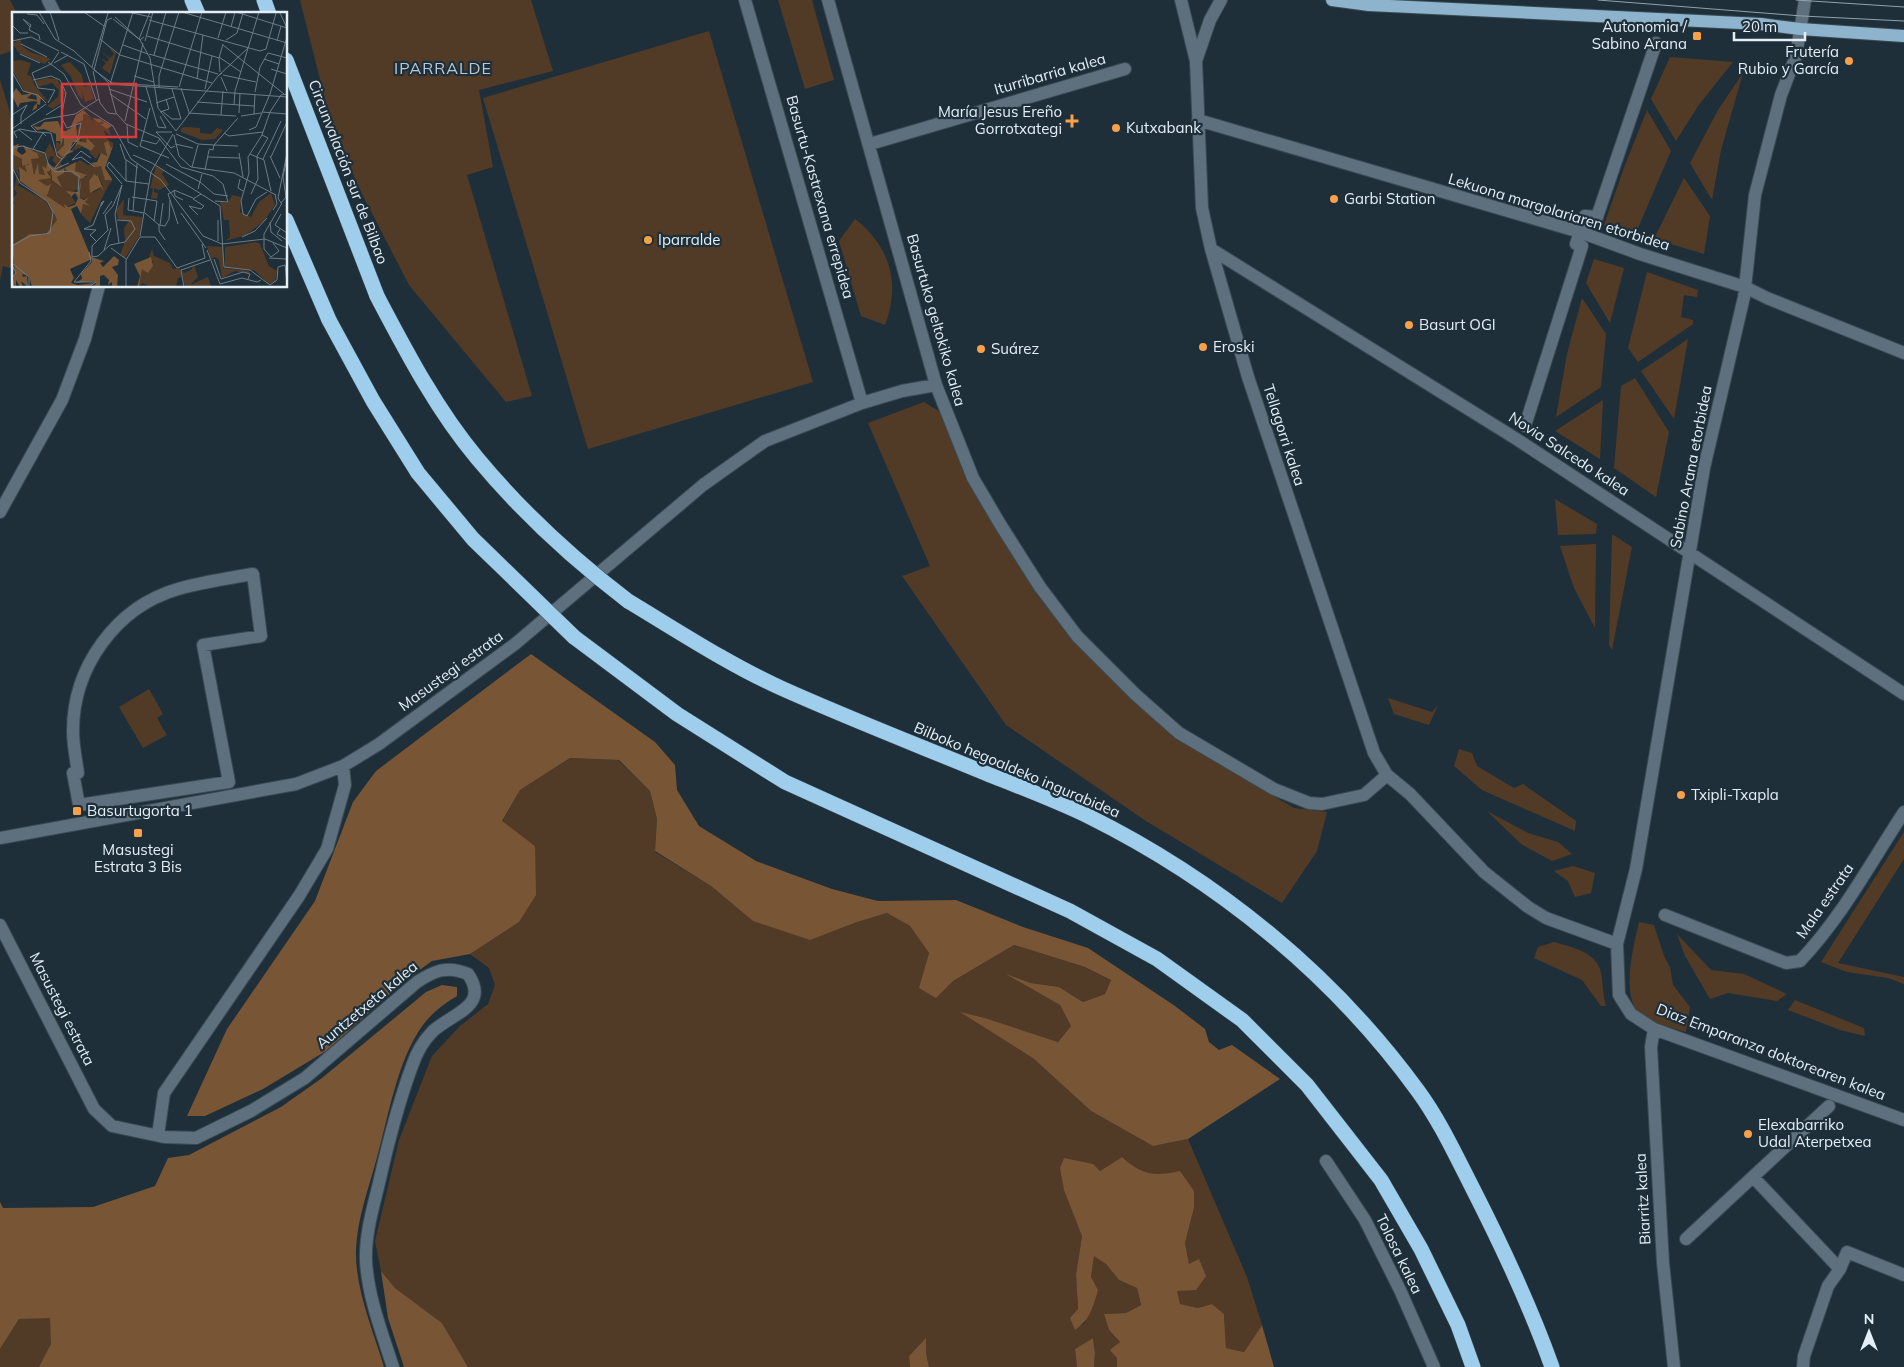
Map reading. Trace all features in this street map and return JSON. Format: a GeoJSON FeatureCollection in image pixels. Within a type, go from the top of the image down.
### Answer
{"type":"FeatureCollection","features":[{"type":"Feature","properties":{"kind":"highway"},"geometry":{"type":"LineString","coordinates":[[192,0],[197,12]]}},
{"type":"Feature","properties":{"kind":"highway"},"geometry":{"type":"LineString","coordinates":[[264,0],[268,12]]}},
{"type":"Feature","properties":{"kind":"highway","name":"Circunvalación sur de Bilbao"},"geometry":{"type":"LineString","coordinates":[[288,65],[377,296]]}},
{"type":"Feature","properties":{"kind":"highway"},"geometry":{"type":"LineString","coordinates":[[288,225],[329,320],[374,401],[418,473],[473,539],[574,637],[677,714],[785,782],[1070,911],[1157,959],[1242,1020],[1307,1085],[1381,1180],[1421,1249],[1458,1325],[1473,1367]]}},
{"type":"Feature","properties":{"kind":"highway","name":"Bilboko hegoaldeko ingurabidea"},"geometry":{"type":"LineString","coordinates":[[377,296],[410,359],[476,456],[516,501],[564,548],[592,574],[628,601],[702,646],[778,687],[1088,816],[1164,858],[1259,925],[1324,980],[1386,1049],[1420,1094],[1448,1141],[1512,1264],[1552,1367]]}},
{"type":"Feature","properties":{"kind":"main road"},"geometry":{"type":"LineString","coordinates":[[1332,0],[1369,5],[1761,24],[1800,29],[1904,36]]}},
{"type":"Feature","properties":{"kind":"street"},"geometry":{"type":"LineString","coordinates":[[48,0],[54,12]]}},
{"type":"Feature","properties":{"kind":"street","name":"Basurtu-Kastrexana errepidea"},"geometry":{"type":"LineString","coordinates":[[745,0],[862,403]]}},
{"type":"Feature","properties":{"kind":"street","name":"Basurtuko geltokiko kalea"},"geometry":{"type":"LineString","coordinates":[[828,0],[870,144],[936,386],[974,478],[1000,524],[1040,586],[1077,636],[1136,695],[1179,733],[1274,789],[1310,803],[1342,802],[1364,795],[1387,774]]}},
{"type":"Feature","properties":{"kind":"street"},"geometry":{"type":"LineString","coordinates":[[1180,0],[1196,61]]}},
{"type":"Feature","properties":{"kind":"street"},"geometry":{"type":"LineString","coordinates":[[1196,61],[1210,20],[1221,0]]}},
{"type":"Feature","properties":{"kind":"street","name":"Sabino Arana etorbidea"},"geometry":{"type":"LineString","coordinates":[[1617,944],[1636,869],[1686,584],[1704,468],[1745,287],[1746,261],[1755,195],[1781,95],[1796,56],[1804,0]]}},
{"type":"Feature","properties":{"kind":"street"},"geometry":{"type":"LineString","coordinates":[[1525,426],[1575,273],[1582,246],[1576,244],[1580,232],[1586,216],[1597,217],[1656,43]]}},
{"type":"Feature","properties":{"kind":"street","name":"Tellagorri kalea"},"geometry":{"type":"LineString","coordinates":[[1196,61],[1202,208],[1211,249],[1248,377],[1374,753],[1387,774]]}},
{"type":"Feature","properties":{"kind":"street","name":"Iturribarria kalea"},"geometry":{"type":"LineString","coordinates":[[870,144],[1125,70]]}},
{"type":"Feature","properties":{"kind":"street","name":"Lekuona margolariaren etorbidea"},"geometry":{"type":"LineString","coordinates":[[1198,120],[1580,232],[1640,254],[1745,287],[1766,298],[1904,353]]}},
{"type":"Feature","properties":{"kind":"street","name":"Novia Salcedo kalea"},"geometry":{"type":"LineString","coordinates":[[1211,249],[1518,440],[1690,551],[1719,573],[1904,694]]}},
{"type":"Feature","properties":{"kind":"street"},"geometry":{"type":"LineString","coordinates":[[0,512],[62,400],[84,339],[98,288]]}},
{"type":"Feature","properties":{"kind":"street","name":"Masustegi estrata"},"geometry":{"type":"LineString","coordinates":[[0,838],[296,784],[343,766],[379,744],[515,644],[681,503],[738,458],[765,441],[862,403],[902,391],[936,386]]}},
{"type":"Feature","properties":{"kind":"street"},"geometry":{"type":"LineString","coordinates":[[253,574],[261,636],[203,645],[229,782],[79,805],[77,797],[73,773],[78,773],[73,732],[78,692],[89,661],[106,639],[124,618],[148,601],[178,589],[253,574]]}},
{"type":"Feature","properties":{"kind":"street"},"geometry":{"type":"LineString","coordinates":[[158,1135],[164,1093],[323,857],[345,785],[343,766]]}},
{"type":"Feature","properties":{"kind":"street"},"geometry":{"type":"LineString","coordinates":[[1387,774],[1410,794],[1484,872],[1528,907],[1546,918],[1617,944]]}},
{"type":"Feature","properties":{"kind":"street","name":"Mala estrata"},"geometry":{"type":"LineString","coordinates":[[1665,915],[1786,963],[1800,961],[1820,941],[1904,812]]}},
{"type":"Feature","properties":{"kind":"street","name":"Masustegi estrata"},"geometry":{"type":"LineString","coordinates":[[0,925],[94,1109]]}},
{"type":"Feature","properties":{"kind":"street","name":"Diaz Emparanza doktorearen kalea"},"geometry":{"type":"LineString","coordinates":[[1617,944],[1619,995],[1631,1014],[1654,1028],[1904,1120]]}},
{"type":"Feature","properties":{"kind":"street","name":"Auntzetxeta kalea"},"geometry":{"type":"LineString","coordinates":[[94,1109],[112,1126],[158,1135],[196,1138],[251,1111],[306,1078],[417,982],[435,970],[449,968],[468,974],[476,990],[474,999],[467,1007],[433,1031],[413,1064],[394,1118],[367,1232],[366,1260],[370,1290],[393,1367]]}},
{"type":"Feature","properties":{"kind":"street","name":"Biarritz kalea"},"geometry":{"type":"LineString","coordinates":[[1654,1028],[1651,1047],[1662,1253],[1674,1367]]}},
{"type":"Feature","properties":{"kind":"street"},"geometry":{"type":"LineString","coordinates":[[1686,1239],[1829,1106]]}},
{"type":"Feature","properties":{"kind":"street","name":"Tolosa kalea"},"geometry":{"type":"LineString","coordinates":[[1326,1161],[1365,1220],[1400,1290],[1434,1367]]}},
{"type":"Feature","properties":{"kind":"street"},"geometry":{"type":"LineString","coordinates":[[1753,1177],[1840,1269]]}},
{"type":"Feature","properties":{"kind":"street"},"geometry":{"type":"LineString","coordinates":[[1803,1367],[1804,1356],[1828,1286],[1840,1269],[1847,1252],[1904,1275]]}},
{"type":"Feature","properties":{"kind":"shaded area"},"geometry":{"type":"Polygon","coordinates":[[[0,0],[10,0],[16,12],[12,12],[12,51],[0,55],[0,0]]]}},
{"type":"Feature","properties":{"kind":"shaded area"},"geometry":{"type":"Polygon","coordinates":[[[300,0],[531,0],[553,71],[479,90],[493,167],[467,175],[532,396],[506,402],[409,285],[358,186],[328,111],[300,0]]]}},
{"type":"Feature","properties":{"kind":"shaded area"},"geometry":{"type":"Polygon","coordinates":[[[778,0],[812,0],[834,80],[805,89],[778,0]]]}},
{"type":"Feature","properties":{"kind":"shaded area","name":"Iparralde"},"geometry":{"type":"Polygon","coordinates":[[[709,31],[813,382],[588,449],[483,98],[709,31]]]}},
{"type":"Feature","properties":{"kind":"shaded area"},"geometry":{"type":"Polygon","coordinates":[[[1670,57],[1733,62],[1698,106],[1676,141],[1651,99],[1670,57]]]}},
{"type":"Feature","properties":{"kind":"shaded area"},"geometry":{"type":"Polygon","coordinates":[[[1743,73],[1721,150],[1712,200],[1690,163],[1718,110],[1743,73]]]}},
{"type":"Feature","properties":{"kind":"shaded area"},"geometry":{"type":"Polygon","coordinates":[[[0,80],[9,109],[12,127],[12,268],[3,266],[0,280],[0,80]]]}},
{"type":"Feature","properties":{"kind":"shaded area"},"geometry":{"type":"Polygon","coordinates":[[[1647,110],[1671,151],[1635,235],[1604,225],[1647,110]]]}},
{"type":"Feature","properties":{"kind":"shaded area"},"geometry":{"type":"Polygon","coordinates":[[[1684,178],[1710,216],[1704,254],[1654,239],[1684,178]]]}},
{"type":"Feature","properties":{"kind":"shaded area"},"geometry":{"type":"Polygon","coordinates":[[[855,219],[877,241],[889,267],[892,295],[885,325],[861,316],[839,241],[855,219]]]}},
{"type":"Feature","properties":{"kind":"shaded area"},"geometry":{"type":"Polygon","coordinates":[[[1594,259],[1624,268],[1610,323],[1586,283],[1594,259]]]}},
{"type":"Feature","properties":{"kind":"shaded area"},"geometry":{"type":"Polygon","coordinates":[[[1647,272],[1698,290],[1697,297],[1684,295],[1681,317],[1693,320],[1693,324],[1638,362],[1628,348],[1647,272]]]}},
{"type":"Feature","properties":{"kind":"shaded area"},"geometry":{"type":"Polygon","coordinates":[[[1582,298],[1606,334],[1601,387],[1556,417],[1567,354],[1582,298]]]}},
{"type":"Feature","properties":{"kind":"shaded area"},"geometry":{"type":"Polygon","coordinates":[[[1688,339],[1674,419],[1641,371],[1688,339]]]}},
{"type":"Feature","properties":{"kind":"shaded area"},"geometry":{"type":"Polygon","coordinates":[[[1635,378],[1669,432],[1656,497],[1614,468],[1621,386],[1635,378]]]}},
{"type":"Feature","properties":{"kind":"shaded area"},"geometry":{"type":"Polygon","coordinates":[[[1603,400],[1600,459],[1555,431],[1603,400]]]}},
{"type":"Feature","properties":{"kind":"shaded area"},"geometry":{"type":"Polygon","coordinates":[[[924,402],[942,413],[969,482],[1043,603],[1106,674],[1176,739],[1294,808],[1327,812],[1317,851],[1282,903],[1146,821],[1006,725],[902,576],[930,566],[868,423],[924,402]]]}},
{"type":"Feature","properties":{"kind":"shaded area"},"geometry":{"type":"Polygon","coordinates":[[[1555,499],[1597,524],[1596,534],[1558,535],[1555,499]]]}},
{"type":"Feature","properties":{"kind":"shaded area"},"geometry":{"type":"Polygon","coordinates":[[[1612,534],[1632,547],[1612,650],[1609,645],[1612,534]]]}},
{"type":"Feature","properties":{"kind":"shaded area"},"geometry":{"type":"Polygon","coordinates":[[[1596,544],[1595,628],[1574,588],[1560,546],[1596,544]]]}},
{"type":"Feature","properties":{"kind":"shaded area"},"geometry":{"type":"Polygon","coordinates":[[[531,654],[655,742],[675,765],[677,790],[699,826],[756,861],[832,889],[878,901],[956,900],[1023,927],[1088,948],[1175,1006],[1205,1029],[1209,1042],[1219,1050],[1232,1045],[1280,1079],[1188,1139],[1153,1146],[1091,1111],[1034,1059],[960,1012],[985,1018],[1058,1042],[1071,1026],[1060,1005],[1006,974],[1031,983],[1059,987],[1083,1002],[1105,994],[1111,980],[1085,967],[1014,945],[953,981],[936,998],[919,988],[929,953],[910,926],[887,913],[810,940],[753,921],[711,886],[655,851],[657,819],[650,791],[619,760],[570,758],[520,790],[502,821],[535,846],[536,895],[519,922],[470,954],[432,961],[402,983],[326,1051],[263,1089],[205,1116],[187,1116],[227,1029],[315,901],[353,802],[376,771],[531,654]]]}},
{"type":"Feature","properties":{"kind":"shaded area"},"geometry":{"type":"Polygon","coordinates":[[[149,689],[163,714],[157,718],[167,735],[143,748],[119,707],[149,689]]]}},
{"type":"Feature","properties":{"kind":"shaded area"},"geometry":{"type":"Polygon","coordinates":[[[1388,698],[1432,712],[1438,705],[1429,725],[1394,714],[1388,698]]]}},
{"type":"Feature","properties":{"kind":"shaded area"},"geometry":{"type":"Polygon","coordinates":[[[1459,749],[1472,753],[1477,766],[1514,788],[1523,784],[1576,821],[1575,831],[1482,790],[1454,766],[1459,749]]]}},
{"type":"Feature","properties":{"kind":"shaded area"},"geometry":{"type":"Polygon","coordinates":[[[570,758],[618,760],[650,791],[657,819],[655,852],[711,886],[753,921],[854,923],[887,913],[910,926],[929,953],[920,988],[935,997],[953,981],[1014,945],[1085,967],[1111,980],[1105,994],[1083,1002],[1059,987],[1031,983],[1009,975],[1060,1005],[1071,1026],[1058,1042],[985,1018],[962,1013],[1034,1059],[1091,1111],[1153,1146],[1188,1139],[1247,1277],[1262,1325],[1244,1352],[1226,1348],[1224,1314],[1212,1304],[1198,1308],[1180,1304],[1176,1290],[1189,1265],[1185,1243],[1194,1208],[1180,1172],[1149,1173],[1136,1168],[1122,1157],[1100,1171],[1064,1159],[1082,1236],[1076,1274],[1078,1309],[1075,1329],[1085,1323],[1094,1255],[1106,1264],[1119,1280],[1137,1288],[1141,1305],[1126,1313],[1104,1314],[1109,1330],[1120,1342],[1117,1367],[1094,1367],[1093,1338],[1075,1349],[1077,1367],[929,1367],[926,1339],[909,1356],[910,1367],[468,1367],[442,1323],[395,1288],[381,1271],[375,1241],[399,1140],[432,1056],[460,1026],[488,1004],[495,985],[489,968],[470,954],[519,922],[535,846],[502,822],[520,790],[570,758]]]}},
{"type":"Feature","properties":{"kind":"shaded area"},"geometry":{"type":"Polygon","coordinates":[[[1487,811],[1528,833],[1558,842],[1572,854],[1552,861],[1521,844],[1487,811]]]}},
{"type":"Feature","properties":{"kind":"shaded area"},"geometry":{"type":"Polygon","coordinates":[[[1904,832],[1904,859],[1838,963],[1904,977],[1904,984],[1888,978],[1847,972],[1821,962],[1904,832]]]}},
{"type":"Feature","properties":{"kind":"shaded area"},"geometry":{"type":"Polygon","coordinates":[[[1573,866],[1595,873],[1591,893],[1575,897],[1568,881],[1554,871],[1573,866]]]}},
{"type":"Feature","properties":{"kind":"shaded area"},"geometry":{"type":"Polygon","coordinates":[[[1639,922],[1654,925],[1664,956],[1670,967],[1673,985],[1690,1007],[1686,1032],[1652,1021],[1642,1016],[1635,1008],[1631,997],[1630,971],[1639,922]]]}},
{"type":"Feature","properties":{"kind":"shaded area"},"geometry":{"type":"Polygon","coordinates":[[[1677,934],[1711,970],[1744,974],[1787,994],[1777,1001],[1728,993],[1710,999],[1685,956],[1677,934]]]}},
{"type":"Feature","properties":{"kind":"shaded area"},"geometry":{"type":"Polygon","coordinates":[[[1554,942],[1585,952],[1596,962],[1600,969],[1606,1006],[1601,1006],[1582,980],[1534,958],[1538,947],[1554,942]]]}},
{"type":"Feature","properties":{"kind":"shaded area"},"geometry":{"type":"Polygon","coordinates":[[[442,985],[457,987],[457,996],[438,1009],[426,1021],[406,1055],[394,1090],[358,1228],[356,1265],[358,1280],[384,1367],[39,1367],[51,1344],[50,1318],[19,1319],[0,1349],[0,1202],[3,1208],[93,1207],[155,1186],[168,1158],[189,1155],[281,1107],[322,1078],[426,992],[442,985]]]}},
{"type":"Feature","properties":{"kind":"shaded area"},"geometry":{"type":"Polygon","coordinates":[[[1795,1000],[1864,1028],[1865,1036],[1840,1030],[1788,1010],[1795,1000]]]}},
{"type":"Feature","properties":{"kind":"shaded area"},"geometry":{"type":"Polygon","coordinates":[[[1122,1157],[1136,1168],[1149,1173],[1163,1174],[1180,1171],[1194,1191],[1194,1208],[1185,1243],[1189,1264],[1199,1259],[1206,1276],[1196,1290],[1177,1291],[1180,1304],[1198,1308],[1212,1304],[1224,1314],[1226,1348],[1244,1352],[1262,1325],[1274,1367],[1117,1367],[1117,1358],[1110,1350],[1120,1342],[1109,1330],[1104,1314],[1126,1313],[1141,1305],[1137,1288],[1119,1280],[1106,1264],[1094,1256],[1091,1277],[1098,1290],[1088,1317],[1075,1330],[1070,1318],[1078,1309],[1076,1274],[1082,1236],[1064,1190],[1060,1168],[1064,1158],[1093,1164],[1100,1171],[1122,1157]]]}},
{"type":"Feature","properties":{"kind":"shaded area"},"geometry":{"type":"Polygon","coordinates":[[[381,1271],[395,1288],[442,1323],[468,1367],[404,1367],[388,1318],[381,1271]]]}},
{"type":"Feature","properties":{"kind":"shaded area"},"geometry":{"type":"Polygon","coordinates":[[[50,1317],[52,1344],[39,1367],[0,1367],[0,1349],[19,1319],[50,1317]]]}},
{"type":"Feature","properties":{"kind":"shaded area"},"geometry":{"type":"Polygon","coordinates":[[[926,1338],[926,1353],[929,1367],[910,1367],[909,1356],[926,1338]]]}},
{"type":"Feature","properties":{"kind":"shaded area"},"geometry":{"type":"Polygon","coordinates":[[[1093,1338],[1094,1367],[1077,1367],[1075,1349],[1093,1338]]]}},
{"type":"Feature","properties":{"kind":"tram line"},"geometry":{"type":"LineString","coordinates":[[1598,0],[1802,16],[1904,21]]}},
{"type":"Feature","properties":{"kind":"tram line"},"geometry":{"type":"LineString","coordinates":[[1796,0],[1904,7]]}},
{"type":"Feature","properties":{"kind":"place","name":"Autonomia / Sabino Arana"},"geometry":{"type":"Point","coordinates":[1697,36]}},
{"type":"Feature","properties":{"kind":"place","name":"Frutería Rubio y García"},"geometry":{"type":"Point","coordinates":[1849,61]}},
{"type":"Feature","properties":{"kind":"place","name":"María Jesus Ereño Gorrotxategi"},"geometry":{"type":"Point","coordinates":[1072,121]}},
{"type":"Feature","properties":{"kind":"place","name":"Kutxabank"},"geometry":{"type":"Point","coordinates":[1116,128]}},
{"type":"Feature","properties":{"kind":"place","name":"Garbi Station"},"geometry":{"type":"Point","coordinates":[1334,199]}},
{"type":"Feature","properties":{"kind":"place","name":"Iparralde"},"geometry":{"type":"Point","coordinates":[648,240]}},
{"type":"Feature","properties":{"kind":"place","name":"Basurt OGI"},"geometry":{"type":"Point","coordinates":[1409,325]}},
{"type":"Feature","properties":{"kind":"place","name":"Eroski"},"geometry":{"type":"Point","coordinates":[1203,347]}},
{"type":"Feature","properties":{"kind":"place","name":"Suárez"},"geometry":{"type":"Point","coordinates":[981,349]}},
{"type":"Feature","properties":{"kind":"place","name":"Txipli-Txapla"},"geometry":{"type":"Point","coordinates":[1681,795]}},
{"type":"Feature","properties":{"kind":"place","name":"Basurtugorta 1"},"geometry":{"type":"Point","coordinates":[77,811]}},
{"type":"Feature","properties":{"kind":"place","name":"Masustegi Estrata 3 Bis"},"geometry":{"type":"Point","coordinates":[138,833]}},
{"type":"Feature","properties":{"kind":"place","name":"Elexabarriko Udal Aterpetxea"},"geometry":{"type":"Point","coordinates":[1748,1134]}},
{"type":"Feature","properties":{"kind":"district","name":"IPARRALDE"},"geometry":{"type":"Point","coordinates":[443,68]}}]}
